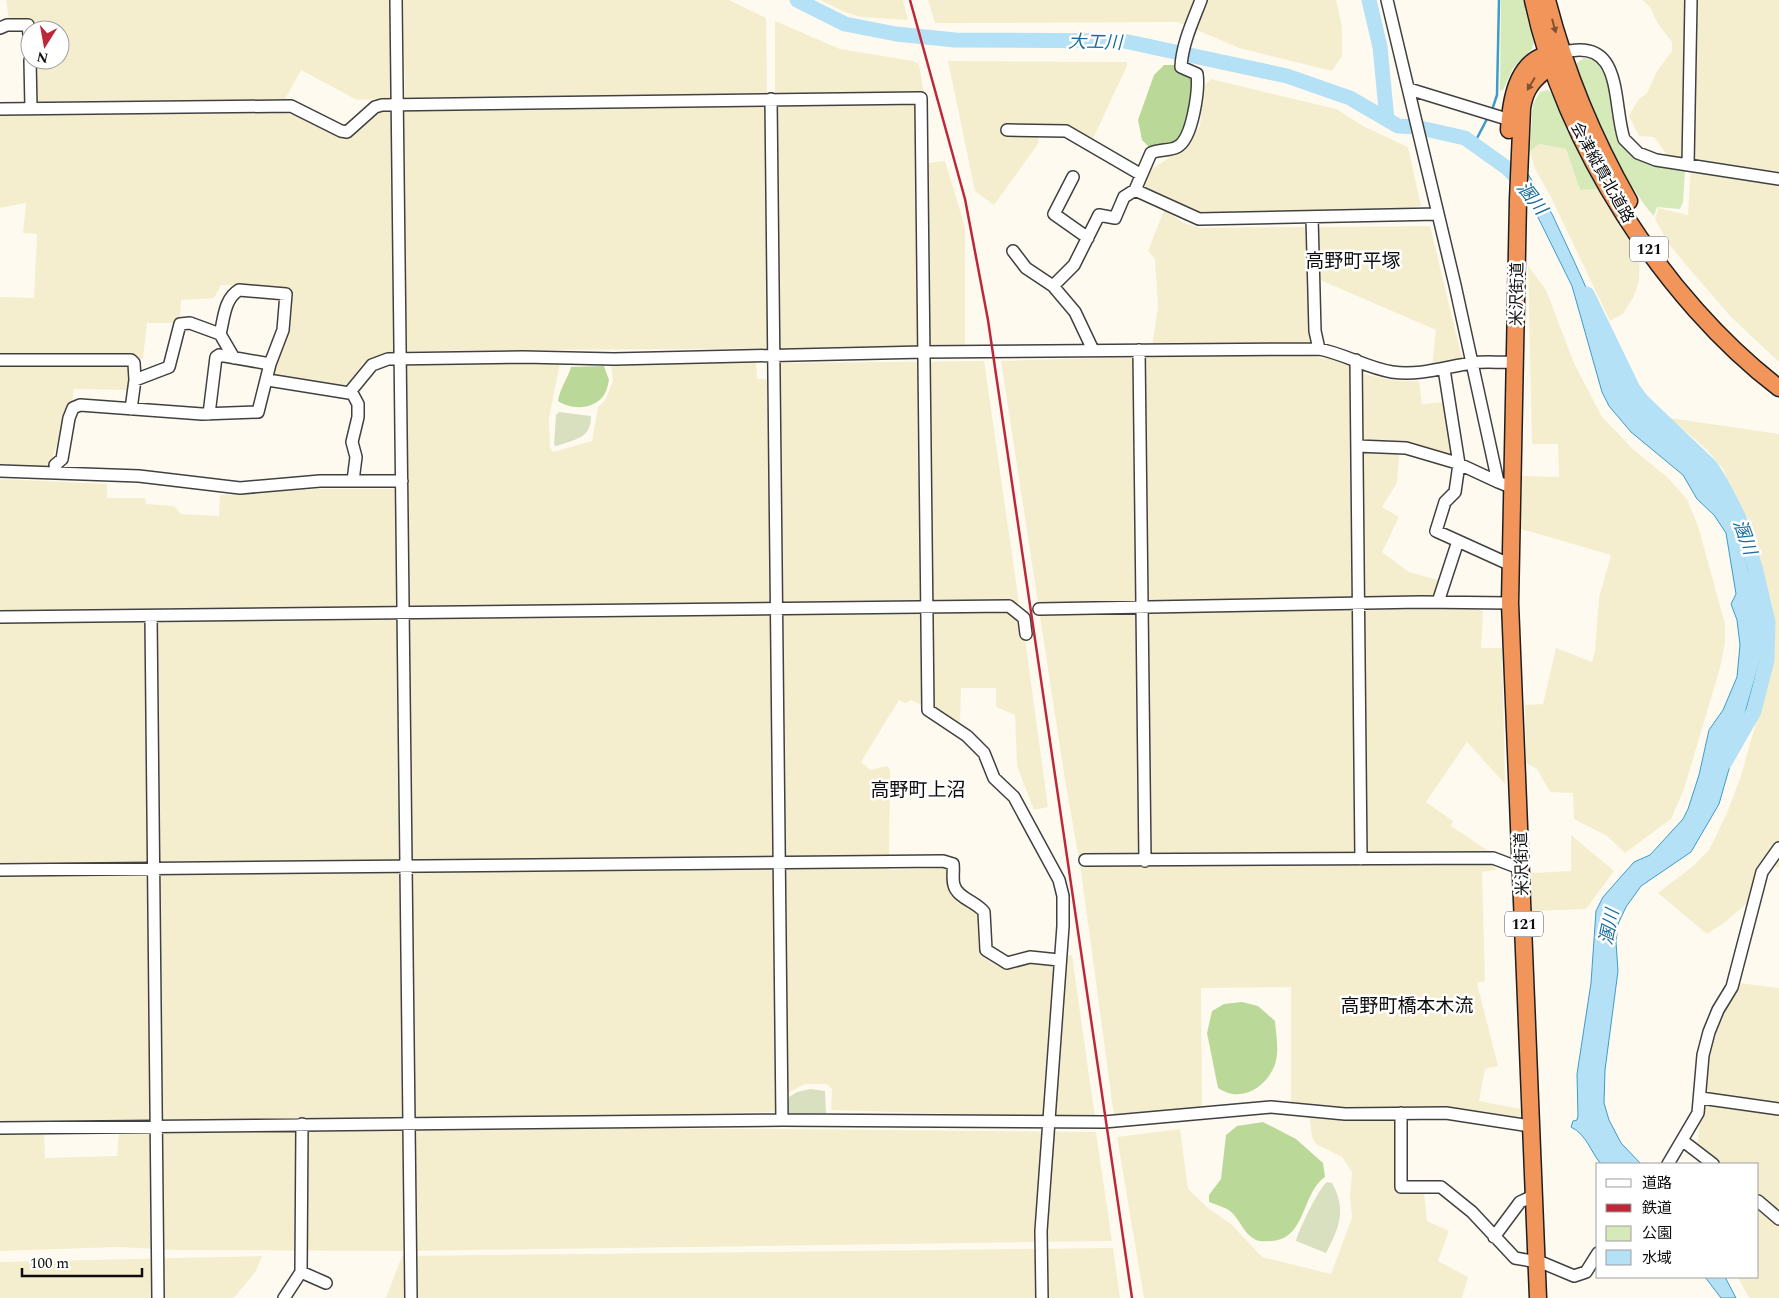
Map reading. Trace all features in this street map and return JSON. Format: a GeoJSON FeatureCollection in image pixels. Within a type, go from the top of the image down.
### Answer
{"type":"FeatureCollection","features":[{"type":"Feature","properties":{"kind":"highway","name":"121"},"geometry":{"type":"LineString","coordinates":[[1534,0],[1557,66]]}},
{"type":"Feature","properties":{"kind":"highway","name":"121"},"geometry":{"type":"LineString","coordinates":[[1547,0],[1557,66]]}},
{"type":"Feature","properties":{"kind":"highway","name":"米沢街道"},"geometry":{"type":"LineString","coordinates":[[1538,1298],[1510,603],[1512,557],[1506,485],[1513,123],[1531,82],[1541,71],[1557,66]]}},
{"type":"Feature","properties":{"kind":"highway","name":"会津縦貫北道路"},"geometry":{"type":"LineString","coordinates":[[1557,66],[1614,173],[1662,252],[1713,316],[1779,380]]}},
{"type":"Feature","properties":{"kind":"highway","name":"会津縦貫北道路"},"geometry":{"type":"LineString","coordinates":[[1557,66],[1592,159],[1665,273],[1706,322],[1779,388]]}},
{"type":"Feature","properties":{"kind":"street"},"geometry":{"type":"LineString","coordinates":[[396,0],[405,614],[405,867],[411,1298]]}},
{"type":"Feature","properties":{"kind":"street"},"geometry":{"type":"LineString","coordinates":[[1053,286],[1074,264],[1099,215],[1115,218],[1124,197],[1135,190],[1140,174],[1151,153],[1177,147],[1184,140],[1188,132],[1198,84],[1197,74],[1181,67],[1181,63],[1187,39],[1201,0]]}},
{"type":"Feature","properties":{"kind":"street"},"geometry":{"type":"LineString","coordinates":[[1387,0],[1473,363],[1506,485]]}},
{"type":"Feature","properties":{"kind":"street"},"geometry":{"type":"LineString","coordinates":[[1688,165],[1691,0]]}},
{"type":"Feature","properties":{"kind":"street"},"geometry":{"type":"LineString","coordinates":[[0,28],[6,24],[20,25]]}},
{"type":"Feature","properties":{"kind":"street"},"geometry":{"type":"LineString","coordinates":[[1557,66],[1584,50],[1595,54],[1607,64],[1614,77],[1622,130],[1630,147],[1650,158],[1779,179]]}},
{"type":"Feature","properties":{"kind":"street"},"geometry":{"type":"LineString","coordinates":[[30,70],[32,108]]}},
{"type":"Feature","properties":{"kind":"street"},"geometry":{"type":"LineString","coordinates":[[1409,89],[1513,123]]}},
{"type":"Feature","properties":{"kind":"street"},"geometry":{"type":"LineString","coordinates":[[0,109],[290,106],[341,132],[348,132],[375,107],[921,98],[928,710],[967,736],[984,753],[994,778],[1014,797],[1043,847],[1059,880],[1063,896],[1063,926],[1059,960],[1041,1231],[1042,1298]]}},
{"type":"Feature","properties":{"kind":"street"},"geometry":{"type":"LineString","coordinates":[[771,99],[782,1120]]}},
{"type":"Feature","properties":{"kind":"street"},"geometry":{"type":"LineString","coordinates":[[1007,130],[1066,131],[1140,174]]}},
{"type":"Feature","properties":{"kind":"street"},"geometry":{"type":"LineString","coordinates":[[1073,177],[1054,214],[1088,238]]}},
{"type":"Feature","properties":{"kind":"street"},"geometry":{"type":"LineString","coordinates":[[1135,190],[1199,219],[1438,214]]}},
{"type":"Feature","properties":{"kind":"street"},"geometry":{"type":"LineString","coordinates":[[1312,217],[1315,331],[1319,349]]}},
{"type":"Feature","properties":{"kind":"street"},"geometry":{"type":"LineString","coordinates":[[1014,251],[1026,268],[1053,286],[1075,312],[1094,350]]}},
{"type":"Feature","properties":{"kind":"street"},"geometry":{"type":"LineString","coordinates":[[56,465],[62,459],[70,418],[74,408],[80,405],[209,414],[258,412],[268,380],[270,364],[283,330],[286,294],[283,292],[238,290],[233,293],[225,309],[220,334]]}},
{"type":"Feature","properties":{"kind":"street"},"geometry":{"type":"LineString","coordinates":[[135,380],[169,367],[180,324],[190,323],[220,334],[234,358]]}},
{"type":"Feature","properties":{"kind":"street"},"geometry":{"type":"LineString","coordinates":[[268,380],[349,393],[372,365],[388,358],[523,357],[614,359],[775,354],[1319,349],[1337,352],[1391,372],[1420,373],[1473,363],[1509,362]]}},
{"type":"Feature","properties":{"kind":"street"},"geometry":{"type":"LineString","coordinates":[[1139,350],[1145,861]]}},
{"type":"Feature","properties":{"kind":"street"},"geometry":{"type":"LineString","coordinates":[[209,414],[216,357],[219,355],[270,364]]}},
{"type":"Feature","properties":{"kind":"street"},"geometry":{"type":"LineString","coordinates":[[0,360],[123,358],[134,363],[135,380],[131,409]]}},
{"type":"Feature","properties":{"kind":"street"},"geometry":{"type":"LineString","coordinates":[[1356,360],[1361,858]]}},
{"type":"Feature","properties":{"kind":"street"},"geometry":{"type":"LineString","coordinates":[[1444,369],[1459,464],[1455,492],[1444,502],[1436,531],[1458,541],[1512,557]]}},
{"type":"Feature","properties":{"kind":"street"},"geometry":{"type":"LineString","coordinates":[[351,391],[358,404],[358,417],[352,442],[356,457],[353,481]]}},
{"type":"Feature","properties":{"kind":"street"},"geometry":{"type":"LineString","coordinates":[[1357,446],[1406,448],[1459,464],[1506,485]]}},
{"type":"Feature","properties":{"kind":"street"},"geometry":{"type":"LineString","coordinates":[[0,471],[139,476],[240,488],[353,481],[402,481]]}},
{"type":"Feature","properties":{"kind":"street"},"geometry":{"type":"LineString","coordinates":[[1438,602],[1458,541]]}},
{"type":"Feature","properties":{"kind":"street"},"geometry":{"type":"LineString","coordinates":[[1039,609],[1359,603],[1510,603]]}},
{"type":"Feature","properties":{"kind":"street"},"geometry":{"type":"LineString","coordinates":[[0,618],[927,609],[1009,606],[1024,618],[1026,634]]}},
{"type":"Feature","properties":{"kind":"street"},"geometry":{"type":"LineString","coordinates":[[151,616],[158,1298]]}},
{"type":"Feature","properties":{"kind":"street"},"geometry":{"type":"LineString","coordinates":[[1669,1163],[1698,1113],[1701,1098],[1703,1055],[1709,1032],[1718,1010],[1734,981],[1762,872],[1779,848]]}},
{"type":"Feature","properties":{"kind":"street"},"geometry":{"type":"LineString","coordinates":[[1085,860],[1493,858],[1522,869]]}},
{"type":"Feature","properties":{"kind":"street"},"geometry":{"type":"LineString","coordinates":[[0,870],[943,861],[953,864],[954,886],[959,893],[984,912],[986,950],[1007,963],[1030,957],[1059,960]]}},
{"type":"Feature","properties":{"kind":"street"},"geometry":{"type":"LineString","coordinates":[[1701,1098],[1779,1110]]}},
{"type":"Feature","properties":{"kind":"street"},"geometry":{"type":"LineString","coordinates":[[0,1128],[782,1120],[1104,1122],[1271,1107],[1346,1114],[1446,1113],[1530,1126]]}},
{"type":"Feature","properties":{"kind":"street"},"geometry":{"type":"LineString","coordinates":[[1400,1113],[1401,1187],[1441,1187],[1472,1212],[1515,1258],[1555,1267],[1566,1274],[1580,1276],[1586,1272],[1596,1256]]}},
{"type":"Feature","properties":{"kind":"street"},"geometry":{"type":"LineString","coordinates":[[284,1298],[301,1272],[302,1124]]}},
{"type":"Feature","properties":{"kind":"street"},"geometry":{"type":"LineString","coordinates":[[1683,1141],[1712,1163]]}},
{"type":"Feature","properties":{"kind":"street"},"geometry":{"type":"LineString","coordinates":[[1494,1237],[1520,1202],[1533,1196]]}},
{"type":"Feature","properties":{"kind":"street"},"geometry":{"type":"LineString","coordinates":[[1759,1202],[1779,1218]]}},
{"type":"Feature","properties":{"kind":"street"},"geometry":{"type":"LineString","coordinates":[[301,1272],[326,1283]]}},
{"type":"Feature","properties":{"kind":"shaded area"},"geometry":{"type":"Polygon","coordinates":[[[6,0],[392,0],[393,98],[357,100],[301,70],[284,101],[36,102],[35,70],[70,70],[70,20],[9,20],[6,0]]]}},
{"type":"Feature","properties":{"kind":"shaded area"},"geometry":{"type":"Polygon","coordinates":[[[403,0],[729,0],[766,18],[767,94],[405,98],[403,0]]]}},
{"type":"Feature","properties":{"kind":"shaded area"},"geometry":{"type":"Polygon","coordinates":[[[820,0],[903,0],[908,20],[861,17],[845,12],[820,0]]]}},
{"type":"Feature","properties":{"kind":"shaded area"},"geometry":{"type":"Polygon","coordinates":[[[928,0],[1336,0],[1342,27],[1342,56],[1332,71],[1239,48],[1178,22],[935,23],[928,0]]]}},
{"type":"Feature","properties":{"kind":"shaded area"},"geometry":{"type":"Polygon","coordinates":[[[1642,0],[1779,0],[1779,362],[1731,317],[1669,244],[1655,219],[1658,208],[1688,215],[1691,163],[1671,160],[1654,137],[1639,136],[1629,116],[1638,100],[1647,93],[1657,71],[1672,51],[1672,42],[1658,24],[1650,7],[1642,0]]]}},
{"type":"Feature","properties":{"kind":"shaded area"},"geometry":{"type":"Polygon","coordinates":[[[775,21],[840,49],[913,61],[919,64],[924,95],[775,95],[775,21]]]}},
{"type":"Feature","properties":{"kind":"shaded area"},"geometry":{"type":"Polygon","coordinates":[[[948,61],[1127,62],[1127,66],[1091,143],[1060,124],[1041,125],[1038,144],[994,205],[975,191],[948,61]]]}},
{"type":"Feature","properties":{"kind":"shaded area"},"geometry":{"type":"Polygon","coordinates":[[[1211,79],[1336,109],[1363,126],[1408,147],[1421,206],[1393,211],[1206,214],[1193,213],[1146,192],[1144,184],[1148,172],[1183,148],[1200,126],[1203,87],[1211,79]]]}},
{"type":"Feature","properties":{"kind":"shaded area"},"geometry":{"type":"Polygon","coordinates":[[[916,104],[919,164],[945,161],[965,227],[965,347],[413,351],[374,358],[363,363],[350,384],[344,387],[273,378],[278,355],[289,327],[289,288],[221,285],[214,298],[181,300],[180,317],[176,323],[147,323],[143,358],[130,367],[129,390],[74,389],[71,407],[49,467],[0,464],[0,297],[34,298],[37,234],[23,233],[26,203],[0,208],[0,114],[258,110],[300,116],[344,138],[353,134],[374,113],[385,109],[916,104]]]}},
{"type":"Feature","properties":{"kind":"shaded area"},"geometry":{"type":"Polygon","coordinates":[[[1539,144],[1566,149],[1580,190],[1601,189],[1640,250],[1639,281],[1634,296],[1623,314],[1610,321],[1550,195],[1535,169],[1530,151],[1539,144]]]}},
{"type":"Feature","properties":{"kind":"shaded area"},"geometry":{"type":"Polygon","coordinates":[[[1164,210],[1184,223],[1200,228],[1308,227],[1312,345],[1152,347],[1158,307],[1155,259],[1148,251],[1164,210]]]}},
{"type":"Feature","properties":{"kind":"shaded area"},"geometry":{"type":"Polygon","coordinates":[[[1430,226],[1462,358],[1432,365],[1436,330],[1318,279],[1315,227],[1430,226]]]}},
{"type":"Feature","properties":{"kind":"shaded area"},"geometry":{"type":"Polygon","coordinates":[[[1528,266],[1546,290],[1574,363],[1602,417],[1634,450],[1667,477],[1687,499],[1699,529],[1725,624],[1725,643],[1720,668],[1684,789],[1671,819],[1625,853],[1607,836],[1574,819],[1573,793],[1550,792],[1537,769],[1526,763],[1525,705],[1543,704],[1556,648],[1592,662],[1595,651],[1599,598],[1611,555],[1521,529],[1522,476],[1559,477],[1558,444],[1532,444],[1528,266]]]}},
{"type":"Feature","properties":{"kind":"shaded area"},"geometry":{"type":"Polygon","coordinates":[[[1307,356],[1337,360],[1368,375],[1397,381],[1419,381],[1422,404],[1444,402],[1454,461],[1400,446],[1397,483],[1382,507],[1399,517],[1382,552],[1409,572],[1441,581],[1432,608],[1471,607],[1483,611],[1481,648],[1502,648],[1505,784],[1467,742],[1426,802],[1453,821],[1451,826],[1490,852],[1496,870],[1482,872],[1485,981],[1477,983],[1498,1066],[1485,1069],[1479,1101],[1521,1109],[1523,1116],[1517,1120],[1347,1110],[1291,1102],[1291,987],[1201,988],[1202,1107],[1114,1116],[1081,871],[1065,780],[1001,361],[1133,357],[1136,361],[1143,361],[1145,357],[1307,356]]]}},
{"type":"Feature","properties":{"kind":"shaded area"},"geometry":{"type":"Polygon","coordinates":[[[984,361],[1019,603],[1013,614],[1023,624],[1048,807],[1034,810],[1017,766],[1015,715],[996,707],[996,688],[961,688],[960,724],[911,700],[906,703],[899,700],[861,762],[870,770],[887,766],[890,770],[889,870],[946,868],[950,892],[956,901],[975,912],[980,919],[978,942],[980,955],[998,967],[1038,960],[1054,967],[1065,956],[1072,955],[1095,1118],[831,1110],[832,1089],[827,1084],[805,1084],[776,1099],[776,1112],[402,1120],[0,1122],[0,479],[107,484],[107,498],[145,498],[146,504],[174,506],[181,514],[219,516],[220,495],[316,489],[408,489],[406,365],[560,363],[549,418],[550,447],[553,452],[592,441],[598,407],[605,400],[613,381],[611,364],[756,362],[757,379],[779,380],[779,364],[781,363],[984,361]]]}},
{"type":"Feature","properties":{"kind":"shaded area"},"geometry":{"type":"Polygon","coordinates":[[[1670,418],[1779,434],[1779,868],[1763,860],[1752,899],[1724,923],[1707,934],[1658,893],[1693,866],[1709,850],[1727,813],[1741,776],[1773,661],[1775,639],[1772,605],[1745,515],[1723,469],[1706,449],[1670,418]]]}},
{"type":"Feature","properties":{"kind":"shaded area"},"geometry":{"type":"Polygon","coordinates":[[[1571,835],[1614,871],[1586,909],[1532,911],[1531,873],[1571,871],[1571,835]]]}},
{"type":"Feature","properties":{"kind":"shaded area"},"geometry":{"type":"Polygon","coordinates":[[[1739,983],[1779,988],[1779,1298],[1749,1298],[1739,1278],[1759,1278],[1759,1163],[1718,1163],[1697,1147],[1708,1059],[1723,1010],[1739,983]]]}},
{"type":"Feature","properties":{"kind":"shaded area"},"geometry":{"type":"Polygon","coordinates":[[[1309,1115],[1344,1121],[1396,1120],[1397,1192],[1424,1192],[1427,1221],[1449,1231],[1438,1261],[1468,1277],[1462,1298],[1144,1298],[1117,1137],[1180,1129],[1188,1189],[1208,1208],[1231,1224],[1262,1257],[1331,1274],[1352,1218],[1350,1195],[1352,1172],[1342,1157],[1316,1144],[1312,1137],[1309,1115]]]}},
{"type":"Feature","properties":{"kind":"shaded area"},"geometry":{"type":"Polygon","coordinates":[[[633,1128],[1096,1132],[1112,1241],[405,1251],[176,1250],[117,1247],[0,1251],[0,1134],[44,1133],[45,1158],[117,1156],[119,1133],[633,1128]]]}},
{"type":"Feature","properties":{"kind":"shaded area"},"geometry":{"type":"Polygon","coordinates":[[[1113,1248],[1120,1298],[386,1298],[402,1256],[1113,1248]]]}},
{"type":"Feature","properties":{"kind":"shaded area"},"geometry":{"type":"Polygon","coordinates":[[[262,1256],[256,1271],[234,1298],[0,1298],[0,1262],[262,1256]]]}},
{"type":"Feature","properties":{"kind":"green space"},"geometry":{"type":"Polygon","coordinates":[[[1501,0],[1524,0],[1534,42],[1532,49],[1513,68],[1503,90],[1500,91],[1501,0]]]}},
{"type":"Feature","properties":{"kind":"green space"},"geometry":{"type":"Polygon","coordinates":[[[1584,58],[1595,60],[1606,71],[1622,141],[1685,170],[1683,202],[1680,209],[1657,207],[1654,216],[1633,187],[1606,142],[1584,95],[1578,76],[1577,63],[1584,58]]]}},
{"type":"Feature","properties":{"kind":"green space"},"geometry":{"type":"Polygon","coordinates":[[[1164,65],[1179,65],[1192,81],[1195,122],[1168,150],[1150,148],[1142,140],[1138,120],[1154,75],[1164,65]]]}},
{"type":"Feature","properties":{"kind":"green space"},"geometry":{"type":"Polygon","coordinates":[[[1547,90],[1558,96],[1601,189],[1580,190],[1566,149],[1539,144],[1530,151],[1533,104],[1540,92],[1547,90]]]}},
{"type":"Feature","properties":{"kind":"green space"},"geometry":{"type":"Polygon","coordinates":[[[604,366],[609,380],[606,392],[600,400],[594,404],[582,407],[569,406],[558,401],[571,367],[604,366]]]}},
{"type":"Feature","properties":{"kind":"green space"},"geometry":{"type":"Polygon","coordinates":[[[559,412],[591,416],[590,424],[585,434],[557,446],[554,445],[556,415],[559,412]]]}},
{"type":"Feature","properties":{"kind":"green space"},"geometry":{"type":"Polygon","coordinates":[[[1242,1002],[1258,1006],[1275,1021],[1277,1056],[1270,1075],[1264,1082],[1243,1094],[1235,1094],[1218,1088],[1207,1033],[1212,1011],[1224,1004],[1242,1002]]]}},
{"type":"Feature","properties":{"kind":"green space"},"geometry":{"type":"Polygon","coordinates":[[[810,1089],[825,1091],[826,1113],[787,1115],[789,1097],[797,1092],[810,1089]]]}},
{"type":"Feature","properties":{"kind":"green space"},"geometry":{"type":"Polygon","coordinates":[[[1263,1122],[1296,1139],[1323,1163],[1325,1177],[1312,1193],[1291,1233],[1282,1239],[1271,1241],[1256,1240],[1245,1230],[1230,1211],[1209,1202],[1209,1195],[1221,1179],[1226,1135],[1237,1126],[1263,1122]]]}},
{"type":"Feature","properties":{"kind":"green space"},"geometry":{"type":"Polygon","coordinates":[[[1327,1182],[1332,1183],[1337,1193],[1340,1219],[1326,1253],[1296,1241],[1310,1209],[1327,1182]]]}},
{"type":"Feature","properties":{"kind":"water"},"geometry":{"type":"Polygon","coordinates":[[[1528,174],[1552,214],[1593,303],[1603,339],[1627,389],[1638,406],[1705,470],[1716,483],[1729,506],[1762,614],[1763,650],[1719,804],[1691,852],[1641,886],[1626,907],[1618,924],[1616,942],[1618,971],[1605,1070],[1604,1103],[1609,1120],[1621,1143],[1640,1163],[1600,1163],[1581,1134],[1571,1127],[1573,1121],[1577,1120],[1578,1116],[1577,1074],[1591,983],[1596,911],[1603,897],[1634,862],[1650,855],[1683,819],[1688,809],[1699,775],[1709,730],[1723,710],[1737,677],[1740,645],[1737,620],[1731,604],[1736,594],[1726,533],[1714,515],[1697,499],[1683,475],[1631,432],[1609,406],[1602,392],[1572,286],[1527,195],[1528,174]]]}},
{"type":"Feature","properties":{"kind":"water"},"geometry":{"type":"Polygon","coordinates":[[[1706,1278],[1726,1278],[1736,1298],[1721,1298],[1706,1278]]]}},
{"type":"Feature","properties":{"kind":"waterway","name":"大工川"},"geometry":{"type":"LineString","coordinates":[[797,0],[845,24],[896,34],[955,40],[1124,41],[1287,76],[1350,98],[1398,126],[1416,127],[1465,138],[1507,168],[1525,186]]}},
{"type":"Feature","properties":{"kind":"waterway","name":"溷川"},"geometry":{"type":"LineString","coordinates":[[1369,0],[1380,47],[1387,120]]}},
{"type":"Feature","properties":{"kind":"waterway"},"geometry":{"type":"LineString","coordinates":[[1492,110],[1497,95],[1499,0]]}},
{"type":"Feature","properties":{"kind":"waterway"},"geometry":{"type":"LineString","coordinates":[[1474,144],[1488,117]]}},
{"type":"Feature","properties":{"kind":"waterway","name":"溷川"},"geometry":{"type":"LineString","coordinates":[[1587,294],[1633,389],[1642,401],[1711,467],[1721,483],[1738,516],[1755,567],[1768,622],[1767,660],[1754,711],[1725,762]]}},
{"type":"Feature","properties":{"kind":"railway"},"geometry":{"type":"LineString","coordinates":[[910,0],[965,199],[988,320],[1132,1298]]}},
{"type":"Feature","properties":{"kind":"district","name":"高野町平塚"},"geometry":{"type":"Point","coordinates":[1353,260]}},
{"type":"Feature","properties":{"kind":"district","name":"高野町上沼"},"geometry":{"type":"Point","coordinates":[918,789]}},
{"type":"Feature","properties":{"kind":"district","name":"高野町橋本木流"},"geometry":{"type":"Point","coordinates":[1407,1005]}}]}
